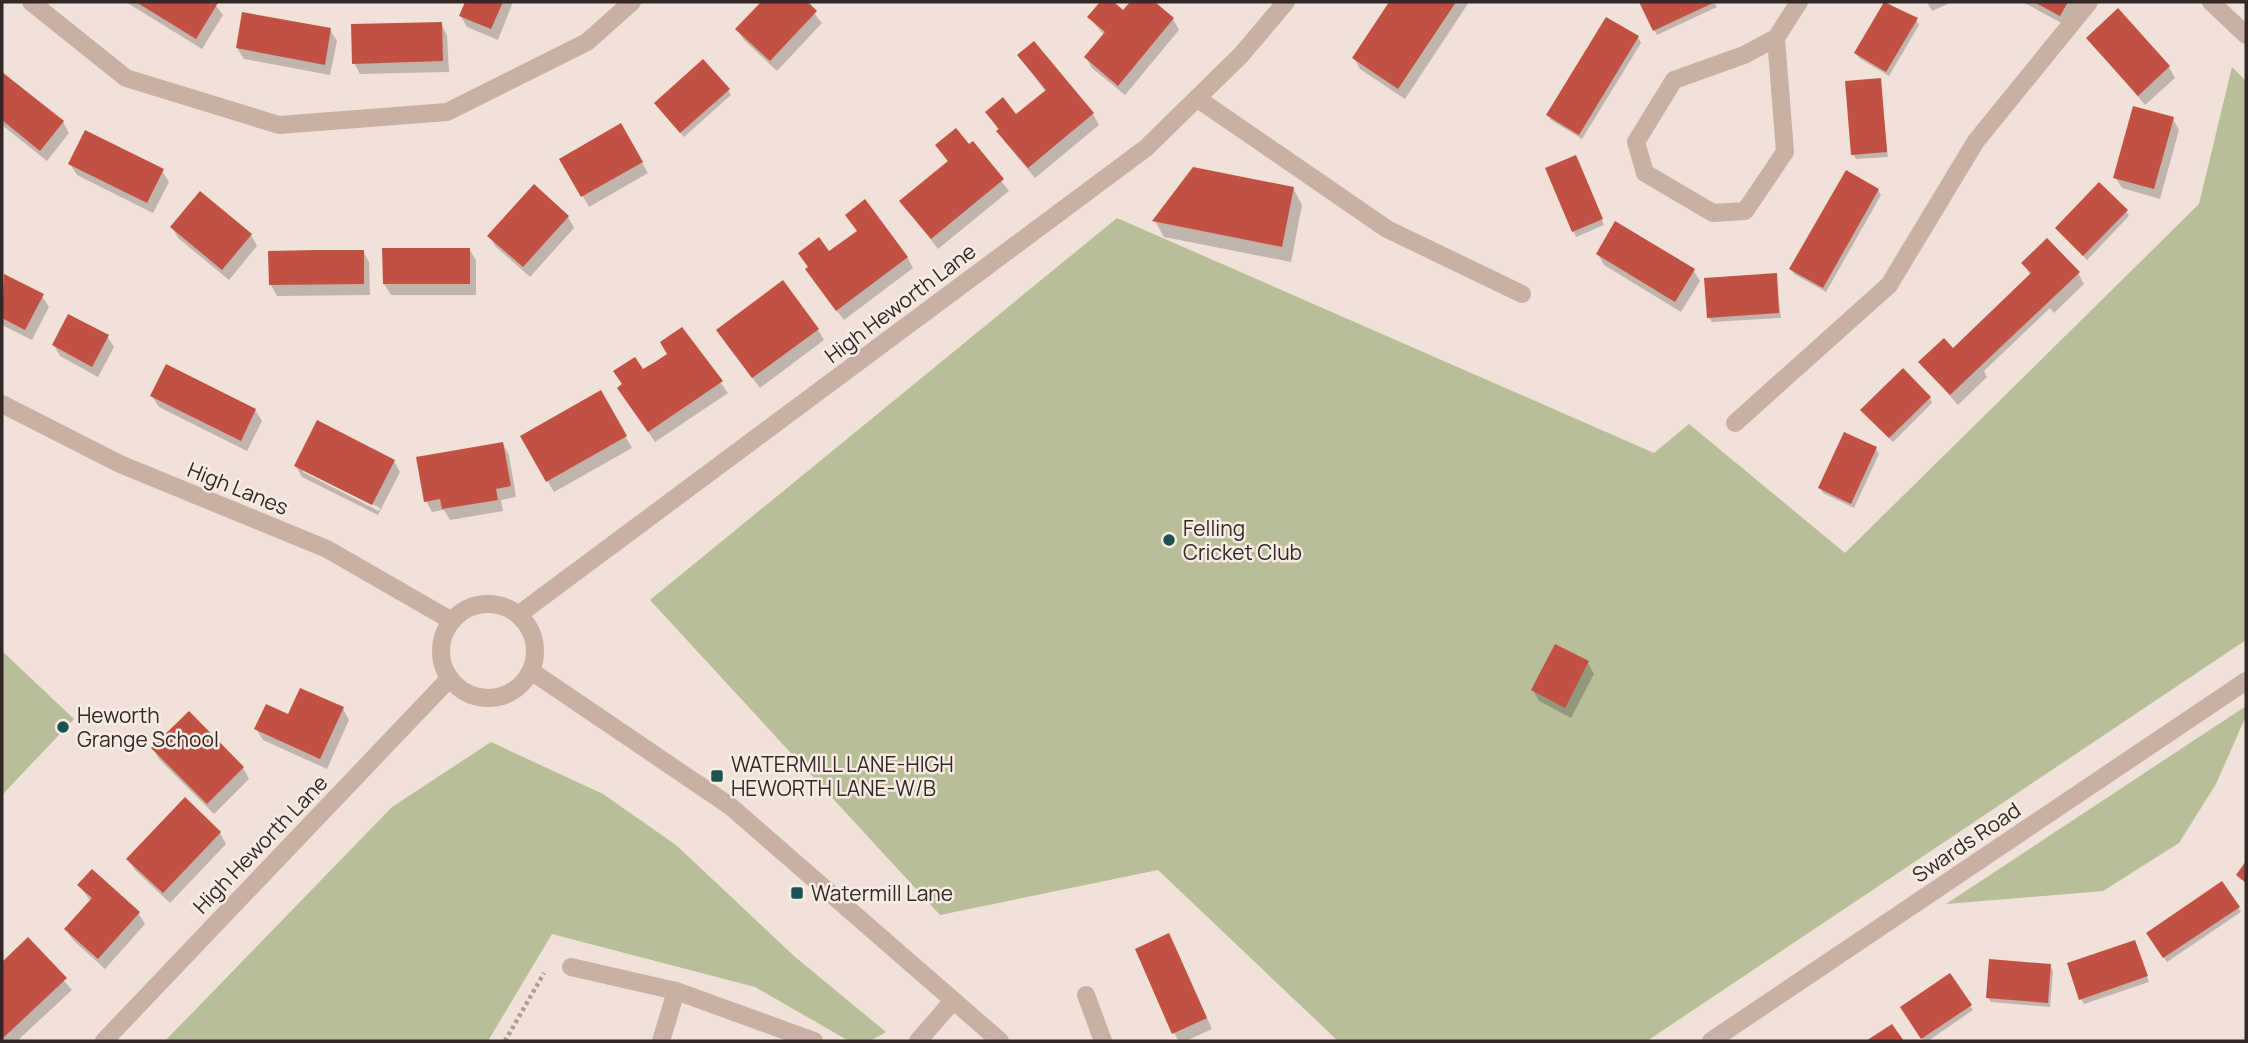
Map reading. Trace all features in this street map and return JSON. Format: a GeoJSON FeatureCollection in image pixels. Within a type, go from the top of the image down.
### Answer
{"type":"FeatureCollection","features":[{"type":"Feature","properties":{"kind":"street"},"geometry":{"type":"LineString","coordinates":[[31,2],[126,78],[279,125],[447,112],[587,42],[632,2]]}},
{"type":"Feature","properties":{"kind":"street","name":"High Heworth Lane"},"geometry":{"type":"LineString","coordinates":[[518,615],[1146,148],[1241,55],[1286,2]]}},
{"type":"Feature","properties":{"kind":"street"},"geometry":{"type":"LineString","coordinates":[[1776,38],[1785,152],[1745,211],[1713,213],[1644,173],[1636,142],[1674,80],[1744,55],[1776,38],[1799,2]]}},
{"type":"Feature","properties":{"kind":"street"},"geometry":{"type":"LineString","coordinates":[[1735,423],[1889,285],[1976,141],[2090,2]]}},
{"type":"Feature","properties":{"kind":"street"},"geometry":{"type":"LineString","coordinates":[[2211,2],[2246,35]]}},
{"type":"Feature","properties":{"kind":"street"},"geometry":{"type":"LineString","coordinates":[[1198,99],[1387,229],[1522,294]]}},
{"type":"Feature","properties":{"kind":"street","name":"High Lanes"},"geometry":{"type":"LineString","coordinates":[[2,404],[120,464],[327,549],[452,621]]}},
{"type":"Feature","properties":{"kind":"street"},"geometry":{"type":"LineString","coordinates":[[483,604],[499,605],[518,615],[534,638],[536,654],[531,671],[523,684],[510,693],[495,698],[466,693],[450,678],[442,657],[442,642],[452,621],[469,608],[483,604]]}},
{"type":"Feature","properties":{"kind":"street"},"geometry":{"type":"LineString","coordinates":[[531,671],[730,806],[1000,1041]]}},
{"type":"Feature","properties":{"kind":"street","name":"High Heworth Lane"},"geometry":{"type":"LineString","coordinates":[[104,1041],[450,678]]}},
{"type":"Feature","properties":{"kind":"street","name":"Swards Road"},"geometry":{"type":"LineString","coordinates":[[1711,1041],[2246,681]]}},
{"type":"Feature","properties":{"kind":"street"},"geometry":{"type":"LineString","coordinates":[[571,967],[676,991],[814,1041]]}},
{"type":"Feature","properties":{"kind":"street"},"geometry":{"type":"LineString","coordinates":[[661,1041],[676,991]]}},
{"type":"Feature","properties":{"kind":"street"},"geometry":{"type":"LineString","coordinates":[[1087,995],[1103,1041]]}},
{"type":"Feature","properties":{"kind":"street"},"geometry":{"type":"LineString","coordinates":[[918,1041],[952,1002]]}},
{"type":"Feature","properties":{"kind":"path"},"geometry":{"type":"LineString","coordinates":[[505,1041],[549,964],[571,967]]}},
{"type":"Feature","properties":{"kind":"green space"},"geometry":{"type":"Polygon","coordinates":[[[2232,67],[2246,81],[2246,640],[1647,1041],[1338,1041],[1158,870],[940,915],[650,600],[1117,218],[1654,453],[1689,424],[1845,553],[2199,204],[2232,67]]]}},
{"type":"Feature","properties":{"kind":"green space"},"geometry":{"type":"Polygon","coordinates":[[[2,651],[74,719],[2,795],[2,651]]]}},
{"type":"Feature","properties":{"kind":"green space"},"geometry":{"type":"Polygon","coordinates":[[[2246,706],[2246,716],[2216,784],[2179,843],[2103,891],[1946,904],[2246,706]]]}},
{"type":"Feature","properties":{"kind":"green space"},"geometry":{"type":"Polygon","coordinates":[[[491,742],[603,794],[676,845],[794,956],[886,1032],[870,1041],[849,1041],[755,987],[552,934],[488,1041],[165,1041],[392,807],[491,742]]]}},
{"type":"Feature","properties":{"kind":"building"},"geometry":{"type":"Polygon","coordinates":[[[136,2],[217,2],[218,3],[196,39],[136,2]]]}},
{"type":"Feature","properties":{"kind":"building"},"geometry":{"type":"Polygon","coordinates":[[[465,2],[503,2],[491,29],[459,16],[465,2]]]}},
{"type":"Feature","properties":{"kind":"building"},"geometry":{"type":"Polygon","coordinates":[[[761,2],[808,2],[817,11],[770,61],[735,29],[761,2]]]}},
{"type":"Feature","properties":{"kind":"building"},"geometry":{"type":"Polygon","coordinates":[[[1100,2],[1114,2],[1123,10],[1130,2],[1155,2],[1174,18],[1118,86],[1084,57],[1105,32],[1087,17],[1100,2]]]}},
{"type":"Feature","properties":{"kind":"building"},"geometry":{"type":"Polygon","coordinates":[[[1389,2],[1456,2],[1398,89],[1352,58],[1389,2]]]}},
{"type":"Feature","properties":{"kind":"building"},"geometry":{"type":"Polygon","coordinates":[[[1639,2],[1715,2],[1653,31],[1639,2]]]}},
{"type":"Feature","properties":{"kind":"building"},"geometry":{"type":"Polygon","coordinates":[[[1884,2],[1918,18],[1886,72],[1854,53],[1884,2]]]}},
{"type":"Feature","properties":{"kind":"building"},"geometry":{"type":"Polygon","coordinates":[[[2034,2],[2068,2],[2060,16],[2034,2]]]}},
{"type":"Feature","properties":{"kind":"building"},"geometry":{"type":"Polygon","coordinates":[[[2118,8],[2170,66],[2138,96],[2086,38],[2118,8]]]}},
{"type":"Feature","properties":{"kind":"building"},"geometry":{"type":"Polygon","coordinates":[[[242,12],[331,28],[325,65],[236,48],[242,12]]]}},
{"type":"Feature","properties":{"kind":"building"},"geometry":{"type":"Polygon","coordinates":[[[1606,17],[1639,36],[1579,135],[1546,115],[1606,17]]]}},
{"type":"Feature","properties":{"kind":"building"},"geometry":{"type":"Polygon","coordinates":[[[442,22],[443,61],[352,64],[351,24],[442,22]]]}},
{"type":"Feature","properties":{"kind":"building"},"geometry":{"type":"Polygon","coordinates":[[[1034,41],[1094,113],[1028,168],[996,131],[999,129],[985,112],[1003,97],[1016,114],[1046,90],[1017,55],[1034,41]]]}},
{"type":"Feature","properties":{"kind":"building"},"geometry":{"type":"Polygon","coordinates":[[[703,59],[730,89],[680,133],[654,103],[703,59]]]}},
{"type":"Feature","properties":{"kind":"building"},"geometry":{"type":"Polygon","coordinates":[[[2,72],[64,121],[40,151],[2,120],[2,72]]]}},
{"type":"Feature","properties":{"kind":"building"},"geometry":{"type":"Polygon","coordinates":[[[1881,78],[1887,152],[1851,155],[1845,81],[1881,78]]]}},
{"type":"Feature","properties":{"kind":"building"},"geometry":{"type":"Polygon","coordinates":[[[2133,106],[2174,117],[2154,189],[2113,178],[2133,106]]]}},
{"type":"Feature","properties":{"kind":"building"},"geometry":{"type":"Polygon","coordinates":[[[621,123],[643,162],[581,197],[559,159],[621,123]]]}},
{"type":"Feature","properties":{"kind":"building"},"geometry":{"type":"Polygon","coordinates":[[[956,128],[969,144],[973,141],[1004,179],[931,239],[899,201],[948,161],[935,145],[956,128]]]}},
{"type":"Feature","properties":{"kind":"building"},"geometry":{"type":"Polygon","coordinates":[[[85,130],[164,169],[147,203],[68,164],[85,130]]]}},
{"type":"Feature","properties":{"kind":"building"},"geometry":{"type":"Polygon","coordinates":[[[1576,155],[1603,219],[1572,232],[1545,168],[1576,155]]]}},
{"type":"Feature","properties":{"kind":"building"},"geometry":{"type":"Polygon","coordinates":[[[1193,167],[1294,187],[1282,247],[1152,221],[1193,167]]]}},
{"type":"Feature","properties":{"kind":"building"},"geometry":{"type":"Polygon","coordinates":[[[1846,170],[1879,189],[1823,288],[1789,269],[1846,170]]]}},
{"type":"Feature","properties":{"kind":"building"},"geometry":{"type":"Polygon","coordinates":[[[2099,182],[2128,210],[2083,256],[2055,228],[2099,182]]]}},
{"type":"Feature","properties":{"kind":"building"},"geometry":{"type":"Polygon","coordinates":[[[534,184],[569,216],[523,267],[487,236],[534,184]]]}},
{"type":"Feature","properties":{"kind":"building"},"geometry":{"type":"Polygon","coordinates":[[[200,191],[252,234],[222,270],[170,227],[200,191]]]}},
{"type":"Feature","properties":{"kind":"building"},"geometry":{"type":"Polygon","coordinates":[[[865,199],[908,257],[836,311],[805,269],[808,267],[798,253],[819,237],[829,251],[857,231],[845,215],[865,199]]]}},
{"type":"Feature","properties":{"kind":"building"},"geometry":{"type":"Polygon","coordinates":[[[1615,221],[1695,269],[1675,302],[1596,254],[1615,221]]]}},
{"type":"Feature","properties":{"kind":"building"},"geometry":{"type":"Polygon","coordinates":[[[2047,238],[2080,272],[1950,395],[1918,362],[1944,338],[1953,348],[2031,273],[2021,263],[2047,238]]]}},
{"type":"Feature","properties":{"kind":"building"},"geometry":{"type":"Polygon","coordinates":[[[382,248],[470,248],[470,284],[383,284],[382,248]]]}},
{"type":"Feature","properties":{"kind":"building"},"geometry":{"type":"Polygon","coordinates":[[[364,250],[364,284],[269,285],[268,251],[364,250]]]}},
{"type":"Feature","properties":{"kind":"building"},"geometry":{"type":"Polygon","coordinates":[[[1777,273],[1779,313],[1707,318],[1704,278],[1777,273]]]}},
{"type":"Feature","properties":{"kind":"building"},"geometry":{"type":"Polygon","coordinates":[[[4,274],[44,294],[25,330],[2,318],[4,274]]]}},
{"type":"Feature","properties":{"kind":"building"},"geometry":{"type":"Polygon","coordinates":[[[783,280],[819,329],[752,378],[716,330],[783,280]]]}},
{"type":"Feature","properties":{"kind":"building"},"geometry":{"type":"Polygon","coordinates":[[[68,314],[109,335],[92,367],[52,345],[68,314]]]}},
{"type":"Feature","properties":{"kind":"building"},"geometry":{"type":"Polygon","coordinates":[[[682,327],[723,381],[648,432],[617,388],[622,384],[613,371],[635,357],[643,369],[655,362],[667,354],[660,342],[682,327]]]}},
{"type":"Feature","properties":{"kind":"building"},"geometry":{"type":"Polygon","coordinates":[[[166,364],[256,409],[241,441],[150,396],[166,364]]]}},
{"type":"Feature","properties":{"kind":"building"},"geometry":{"type":"Polygon","coordinates":[[[1903,368],[1931,397],[1889,438],[1860,410],[1903,368]]]}},
{"type":"Feature","properties":{"kind":"building"},"geometry":{"type":"Polygon","coordinates":[[[601,390],[627,436],[546,482],[520,436],[601,390]]]}},
{"type":"Feature","properties":{"kind":"building"},"geometry":{"type":"Polygon","coordinates":[[[317,420],[395,460],[372,505],[294,466],[317,420]]]}},
{"type":"Feature","properties":{"kind":"building"},"geometry":{"type":"Polygon","coordinates":[[[1844,432],[1877,447],[1851,504],[1818,488],[1844,432]]]}},
{"type":"Feature","properties":{"kind":"building"},"geometry":{"type":"Polygon","coordinates":[[[503,442],[511,486],[496,489],[498,500],[442,509],[440,499],[424,502],[416,457],[503,442]]]}},
{"type":"Feature","properties":{"kind":"building"},"geometry":{"type":"Polygon","coordinates":[[[1555,644],[1589,661],[1565,708],[1531,690],[1555,644]]]}},
{"type":"Feature","properties":{"kind":"building"},"geometry":{"type":"Polygon","coordinates":[[[300,688],[344,707],[320,759],[254,729],[266,704],[288,714],[300,688]]]}},
{"type":"Feature","properties":{"kind":"building"},"geometry":{"type":"Polygon","coordinates":[[[189,711],[244,767],[207,804],[151,748],[189,711]]]}},
{"type":"Feature","properties":{"kind":"building"},"geometry":{"type":"Polygon","coordinates":[[[185,797],[221,832],[163,893],[126,859],[185,797]]]}},
{"type":"Feature","properties":{"kind":"building"},"geometry":{"type":"Polygon","coordinates":[[[2246,861],[2246,883],[2236,875],[2246,861]]]}},
{"type":"Feature","properties":{"kind":"building"},"geometry":{"type":"Polygon","coordinates":[[[92,869],[140,912],[98,959],[64,929],[92,898],[77,885],[92,869]]]}},
{"type":"Feature","properties":{"kind":"building"},"geometry":{"type":"Polygon","coordinates":[[[2222,881],[2240,907],[2163,958],[2146,933],[2222,881]]]}},
{"type":"Feature","properties":{"kind":"building"},"geometry":{"type":"Polygon","coordinates":[[[1169,933],[1207,1018],[1172,1034],[1135,949],[1169,933]]]}},
{"type":"Feature","properties":{"kind":"building"},"geometry":{"type":"Polygon","coordinates":[[[28,937],[67,978],[2,1039],[2,962],[28,937]]]}},
{"type":"Feature","properties":{"kind":"building"},"geometry":{"type":"Polygon","coordinates":[[[2135,940],[2148,976],[2079,1000],[2067,963],[2135,940]]]}},
{"type":"Feature","properties":{"kind":"building"},"geometry":{"type":"Polygon","coordinates":[[[1989,959],[2051,964],[2048,1003],[1986,998],[1989,959]]]}},
{"type":"Feature","properties":{"kind":"building"},"geometry":{"type":"Polygon","coordinates":[[[1950,973],[1972,1005],[1921,1039],[1900,1007],[1950,973]]]}},
{"type":"Feature","properties":{"kind":"building"},"geometry":{"type":"Polygon","coordinates":[[[1892,1024],[1904,1041],[1866,1041],[1892,1024]]]}},
{"type":"Feature","properties":{"kind":"place","name":"Felling Cricket Club"},"geometry":{"type":"Point","coordinates":[1169,540]}},
{"type":"Feature","properties":{"kind":"place","name":"Heworth Grange School"},"geometry":{"type":"Point","coordinates":[63,727]}},
{"type":"Feature","properties":{"kind":"place","name":"WATERMILL LANE-HIGH HEWORTH LANE-W/B"},"geometry":{"type":"Point","coordinates":[717,776]}},
{"type":"Feature","properties":{"kind":"place","name":"Watermill Lane"},"geometry":{"type":"Point","coordinates":[797,893]}}]}
